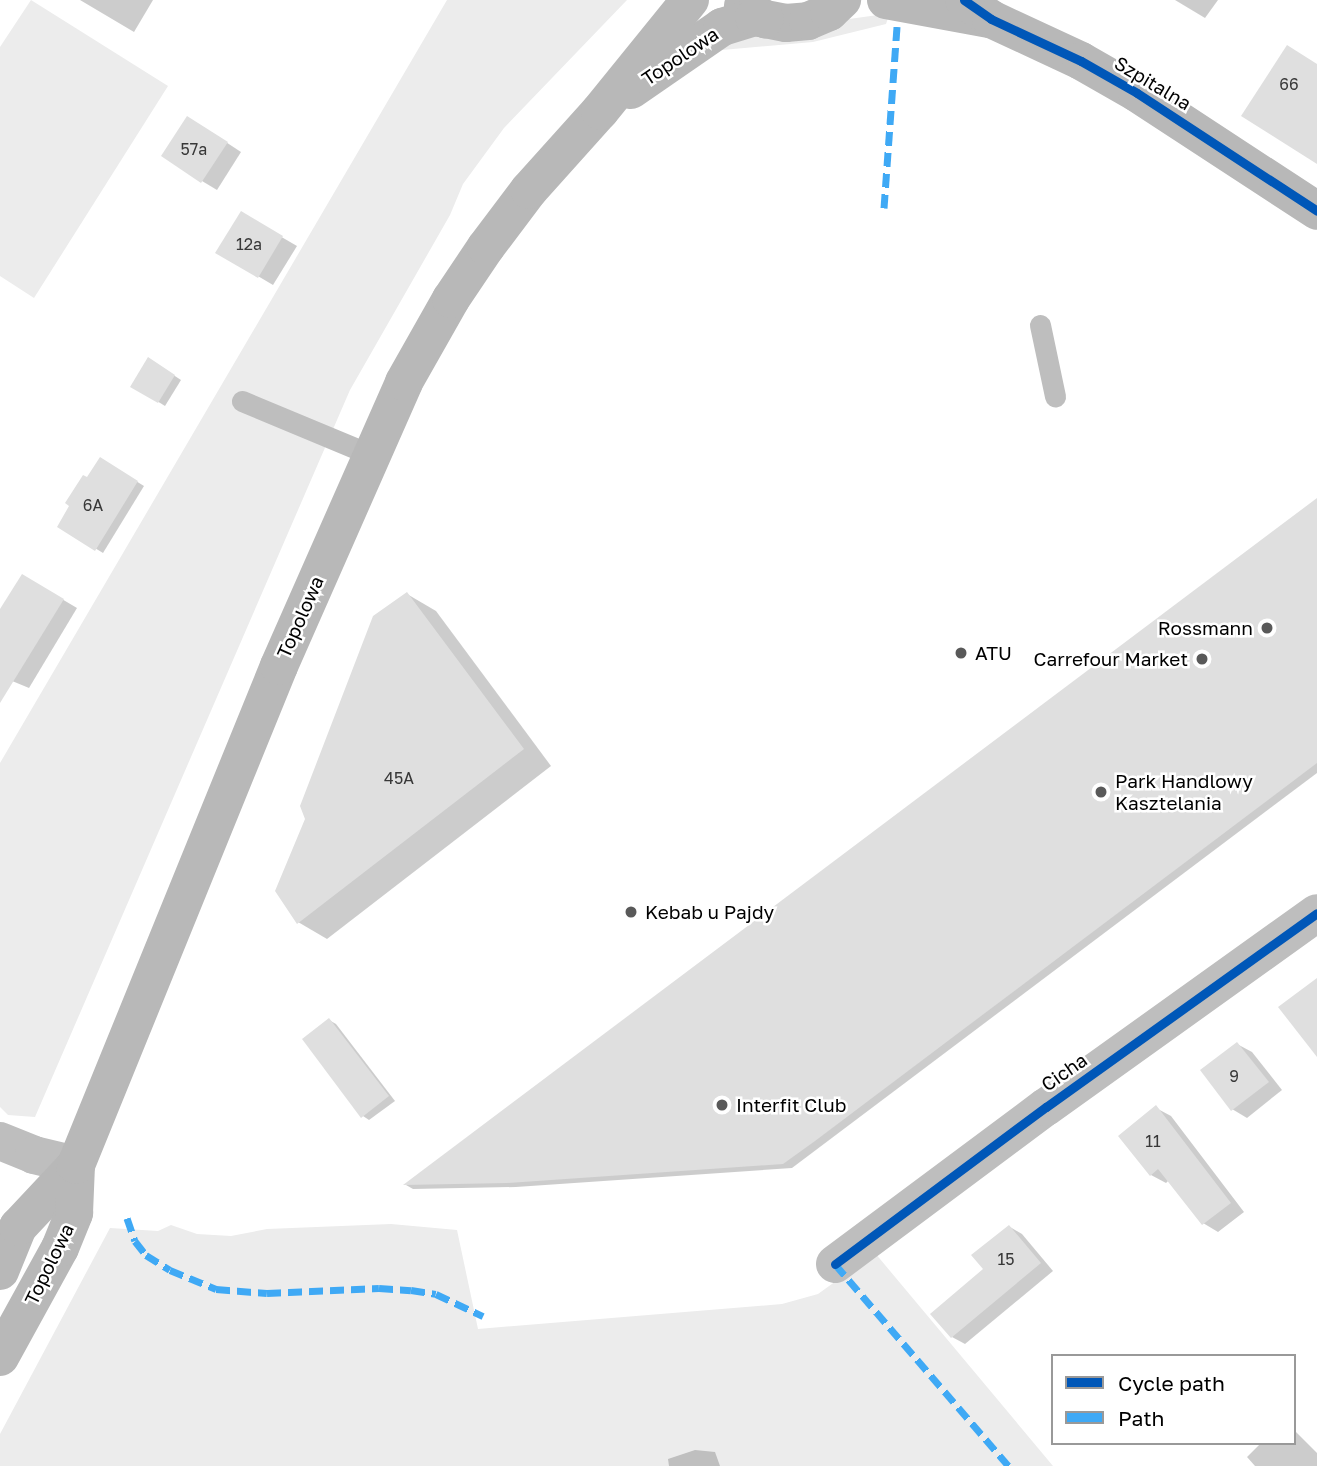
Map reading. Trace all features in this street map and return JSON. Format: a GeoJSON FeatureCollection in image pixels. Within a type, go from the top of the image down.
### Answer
{"type":"FeatureCollection","features":[{"type":"Feature","properties":{"kind":"main road","name":"Topolowa"},"geometry":{"type":"LineString","coordinates":[[0,1357],[60,1248],[74,1213],[76,1165],[279,666],[404,382],[450,299],[529,190],[600,111],[690,0]]}},
{"type":"Feature","properties":{"kind":"main road","name":"Topolowa"},"geometry":{"type":"LineString","coordinates":[[751,10],[786,23],[808,21],[829,12],[842,0]]}},
{"type":"Feature","properties":{"kind":"main road","name":"Szpitalna"},"geometry":{"type":"LineString","coordinates":[[886,0],[978,10],[1081,61],[1137,93],[1317,211]]}},
{"type":"Feature","properties":{"kind":"main road","name":"Topolowa"},"geometry":{"type":"LineString","coordinates":[[600,111],[722,27],[754,17],[751,10]]}},
{"type":"Feature","properties":{"kind":"main road","name":"Topolowa"},"geometry":{"type":"LineString","coordinates":[[0,1270],[18,1227],[76,1165]]}},
{"type":"Feature","properties":{"kind":"street","name":"Cicha"},"geometry":{"type":"LineString","coordinates":[[835,1264],[1046,1107],[1317,913]]}},
{"type":"Feature","properties":{"kind":"street"},"geometry":{"type":"LineString","coordinates":[[0,1141],[34,1154],[76,1165]]}},
{"type":"Feature","properties":{"kind":"lane"},"geometry":{"type":"LineString","coordinates":[[1265,177],[1317,231]]}},
{"type":"Feature","properties":{"kind":"lane"},"geometry":{"type":"LineString","coordinates":[[1040,326],[1055,396]]}},
{"type":"Feature","properties":{"kind":"lane"},"geometry":{"type":"LineString","coordinates":[[242,401],[372,455]]}},
{"type":"Feature","properties":{"kind":"shaded area"},"geometry":{"type":"Polygon","coordinates":[[[31,0],[168,86],[34,298],[0,276],[0,47],[31,0]]]}},
{"type":"Feature","properties":{"kind":"shaded area"},"geometry":{"type":"Polygon","coordinates":[[[447,0],[627,0],[504,128],[463,184],[450,215],[350,390],[35,1117],[8,1115],[0,1107],[0,763],[447,0]]]}},
{"type":"Feature","properties":{"kind":"shaded area"},"geometry":{"type":"Polygon","coordinates":[[[878,15],[888,18],[886,24],[813,42],[722,50],[733,35],[878,15]]]}},
{"type":"Feature","properties":{"kind":"shaded area"},"geometry":{"type":"Polygon","coordinates":[[[391,1224],[457,1230],[478,1329],[782,1304],[818,1294],[875,1253],[1053,1466],[0,1466],[0,1434],[110,1228],[158,1231],[171,1225],[197,1234],[231,1236],[267,1229],[391,1224]]]}},
{"type":"Feature","properties":{"kind":"shaded area"},"geometry":{"type":"Polygon","coordinates":[[[695,1450],[715,1452],[720,1466],[669,1466],[668,1459],[695,1450]]]}},
{"type":"Feature","properties":{"kind":"building"},"geometry":{"type":"Polygon","coordinates":[[[1287,45],[1317,64],[1317,164],[1241,116],[1287,45]]]}},
{"type":"Feature","properties":{"kind":"building"},"geometry":{"type":"Polygon","coordinates":[[[187,116],[228,142],[201,183],[161,156],[187,116]]]}},
{"type":"Feature","properties":{"kind":"building"},"geometry":{"type":"Polygon","coordinates":[[[241,211],[283,236],[258,278],[215,253],[241,211]]]}},
{"type":"Feature","properties":{"kind":"building"},"geometry":{"type":"Polygon","coordinates":[[[148,357],[175,375],[158,403],[130,387],[148,357]]]}},
{"type":"Feature","properties":{"kind":"building"},"geometry":{"type":"Polygon","coordinates":[[[100,457],[138,481],[95,551],[57,527],[69,506],[65,503],[83,475],[87,477],[100,457]]]}},
{"type":"Feature","properties":{"kind":"building","name":"Park Handlowy Kasztelania"},"geometry":{"type":"Polygon","coordinates":[[[1317,498],[1317,763],[815,1141],[783,1164],[507,1183],[403,1185],[1317,498]]]}},
{"type":"Feature","properties":{"kind":"building"},"geometry":{"type":"Polygon","coordinates":[[[22,574],[64,599],[0,703],[0,609],[22,574]]]}},
{"type":"Feature","properties":{"kind":"building"},"geometry":{"type":"Polygon","coordinates":[[[407,592],[524,749],[297,924],[275,891],[305,819],[300,806],[373,616],[407,592]]]}},
{"type":"Feature","properties":{"kind":"building"},"geometry":{"type":"Polygon","coordinates":[[[1317,978],[1317,1057],[1278,1007],[1317,978]]]}},
{"type":"Feature","properties":{"kind":"building"},"geometry":{"type":"Polygon","coordinates":[[[329,1018],[389,1096],[361,1118],[302,1039],[329,1018]]]}},
{"type":"Feature","properties":{"kind":"building"},"geometry":{"type":"Polygon","coordinates":[[[1237,1042],[1269,1082],[1231,1111],[1200,1070],[1237,1042]]]}},
{"type":"Feature","properties":{"kind":"building"},"geometry":{"type":"Polygon","coordinates":[[[1156,1105],[1231,1203],[1202,1225],[1158,1169],[1150,1176],[1118,1136],[1156,1105]]]}},
{"type":"Feature","properties":{"kind":"building"},"geometry":{"type":"Polygon","coordinates":[[[1009,1225],[1041,1263],[951,1338],[930,1314],[983,1269],[971,1255],[1009,1225]]]}},
{"type":"Feature","properties":{"kind":"marked path"},"geometry":{"type":"LineString","coordinates":[[884,208],[897,26]]}},
{"type":"Feature","properties":{"kind":"marked path"},"geometry":{"type":"LineString","coordinates":[[127,1218],[135,1241],[146,1255],[170,1270],[216,1289],[267,1293],[379,1288],[411,1290],[436,1294],[483,1316]]}},
{"type":"Feature","properties":{"kind":"marked path"},"geometry":{"type":"LineString","coordinates":[[835,1264],[1009,1466]]}},
{"type":"Feature","properties":{"kind":"cycle path"},"geometry":{"type":"LineString","coordinates":[[964,0],[991,19],[1081,61],[1137,93],[1317,211]]}},
{"type":"Feature","properties":{"kind":"cycle path"},"geometry":{"type":"LineString","coordinates":[[835,1264],[1046,1107],[1317,913]]}},
{"type":"Feature","properties":{"kind":"place","name":"Rossmann"},"geometry":{"type":"Point","coordinates":[1267,628]}},
{"type":"Feature","properties":{"kind":"place","name":"ATU"},"geometry":{"type":"Point","coordinates":[961,653]}},
{"type":"Feature","properties":{"kind":"place","name":"Carrefour Market"},"geometry":{"type":"Point","coordinates":[1202,659]}},
{"type":"Feature","properties":{"kind":"place","name":"Park Handlowy Kasztelania"},"geometry":{"type":"Point","coordinates":[1101,792]}},
{"type":"Feature","properties":{"kind":"place","name":"Kebab u Pajdy"},"geometry":{"type":"Point","coordinates":[631,912]}},
{"type":"Feature","properties":{"kind":"place","name":"Interfit Club"},"geometry":{"type":"Point","coordinates":[722,1105]}}]}
